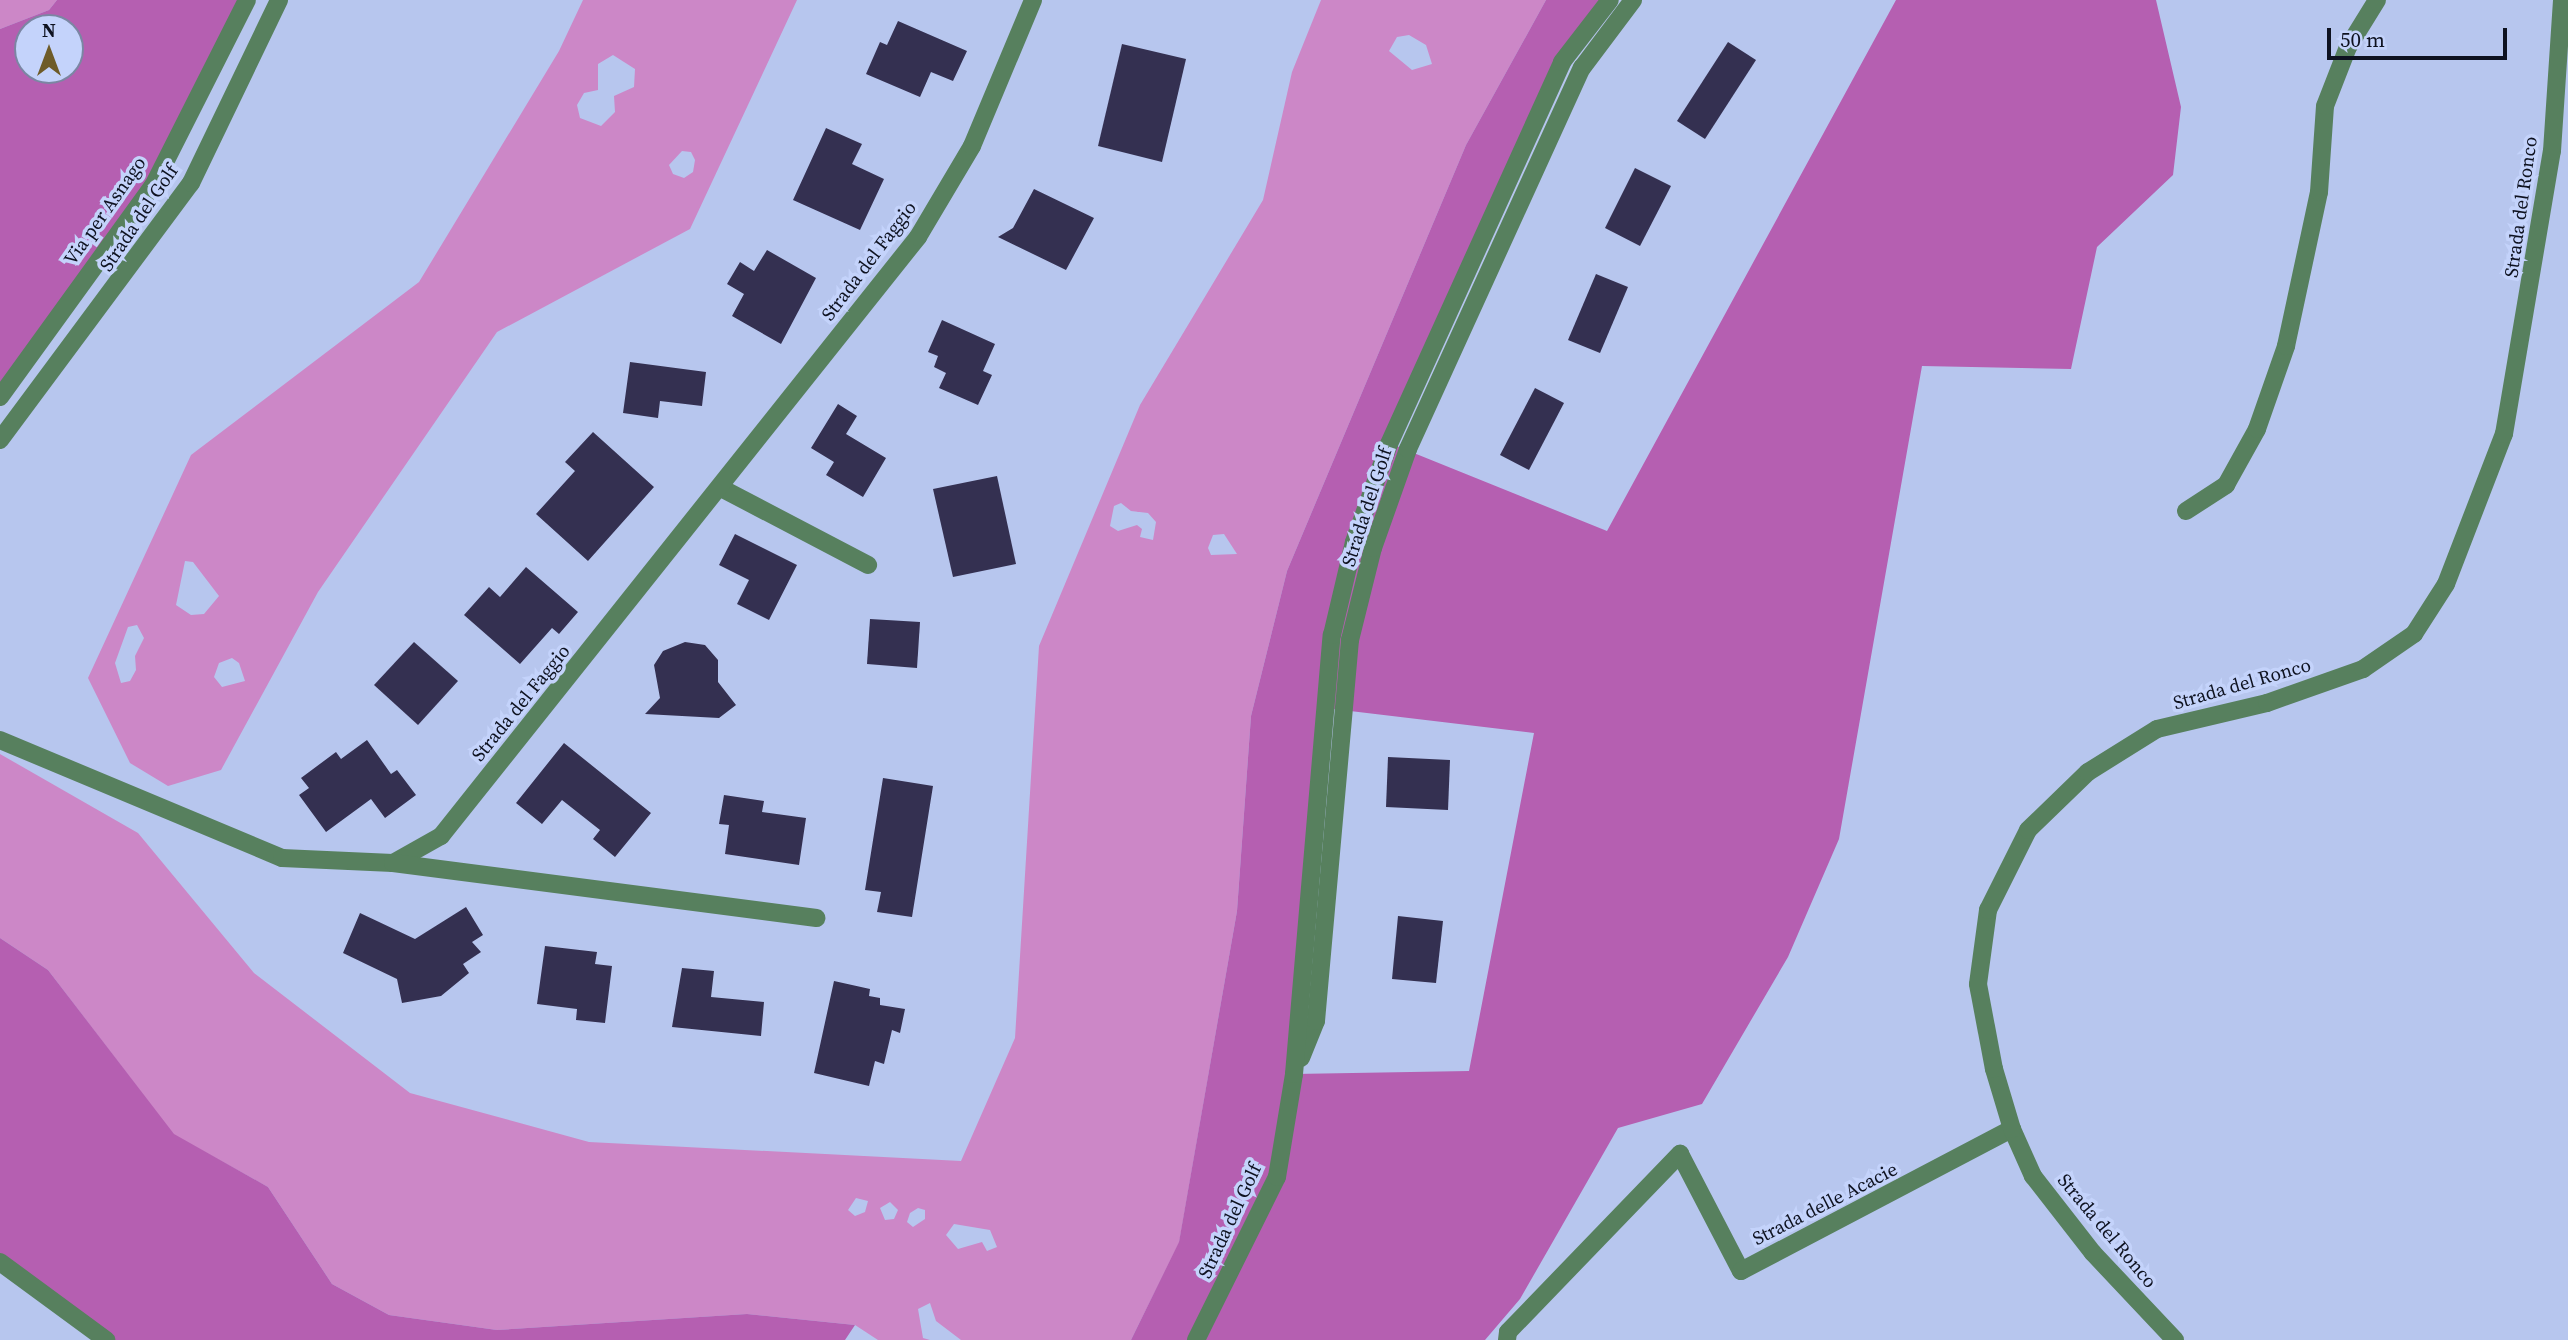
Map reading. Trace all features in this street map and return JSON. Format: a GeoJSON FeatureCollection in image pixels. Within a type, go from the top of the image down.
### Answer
{"type":"FeatureCollection","features":[{"type":"Feature","properties":{"kind":"street","name":"Via per Asnago"},"geometry":{"type":"LineString","coordinates":[[0,397],[153,186],[247,0]]}},
{"type":"Feature","properties":{"kind":"street","name":"Strada del Golf"},"geometry":{"type":"LineString","coordinates":[[0,440],[191,183],[279,0]]}},
{"type":"Feature","properties":{"kind":"street","name":"Strada del Faggio"},"geometry":{"type":"LineString","coordinates":[[393,863],[441,836],[721,488],[918,237],[972,146],[1033,0]]}},
{"type":"Feature","properties":{"kind":"street","name":"Strada del Golf"},"geometry":{"type":"LineString","coordinates":[[1196,1340],[1278,1177],[1294,1074],[1332,635],[1354,542],[1389,444],[1562,62],[1610,0]]}},
{"type":"Feature","properties":{"kind":"street","name":"Strada del Golf"},"geometry":{"type":"LineString","coordinates":[[1294,1074],[1316,1021],[1350,640],[1373,548],[1408,449],[1581,68],[1633,0]]}},
{"type":"Feature","properties":{"kind":"street"},"geometry":{"type":"LineString","coordinates":[[2186,511],[2226,485],[2257,429],[2286,346],[2319,192],[2325,106],[2348,47],[2377,0]]}},
{"type":"Feature","properties":{"kind":"street","name":"Strada del Ronco"},"geometry":{"type":"LineString","coordinates":[[2175,1340],[2093,1252],[2033,1176],[2012,1129],[1994,1069],[1978,984],[1988,910],[2028,830],[2088,772],[2157,729],[2267,703],[2364,669],[2414,634],[2446,584],[2504,435],[2552,151],[2562,0]]}},
{"type":"Feature","properties":{"kind":"street"},"geometry":{"type":"LineString","coordinates":[[721,488],[868,565]]}},
{"type":"Feature","properties":{"kind":"street"},"geometry":{"type":"LineString","coordinates":[[0,740],[282,859],[393,863],[816,918]]}},
{"type":"Feature","properties":{"kind":"street","name":"Strada delle Acacie"},"geometry":{"type":"LineString","coordinates":[[1507,1340],[1508,1332],[1680,1154],[1741,1271],[2012,1129]]}},
{"type":"Feature","properties":{"kind":"street"},"geometry":{"type":"LineString","coordinates":[[0,1262],[106,1340]]}},
{"type":"Feature","properties":{"kind":"shaded area"},"geometry":{"type":"Polygon","coordinates":[[[0,0],[57,0],[49,10],[39,14],[14,14],[14,24],[0,29],[0,0]]]}},
{"type":"Feature","properties":{"kind":"shaded area"},"geometry":{"type":"Polygon","coordinates":[[[57,0],[247,0],[153,186],[0,401],[0,29],[14,24],[14,84],[84,84],[84,14],[39,14],[49,10],[57,0]]]}},
{"type":"Feature","properties":{"kind":"shaded area"},"geometry":{"type":"Polygon","coordinates":[[[583,0],[797,0],[690,229],[497,332],[318,592],[221,770],[168,786],[130,763],[88,678],[191,455],[419,282],[559,51],[583,0]],[[613,55],[598,64],[598,90],[584,93],[577,105],[580,118],[601,126],[615,112],[614,96],[634,87],[635,69],[613,55]],[[682,151],[669,165],[673,174],[684,178],[693,172],[695,160],[691,152],[682,151]],[[185,561],[176,605],[191,615],[204,614],[219,596],[193,562],[185,561]],[[137,625],[128,627],[115,663],[121,683],[130,681],[136,670],[135,656],[144,638],[137,625]],[[232,658],[219,663],[214,677],[222,687],[245,681],[239,663],[232,658]]]}},
{"type":"Feature","properties":{"kind":"shaded area"},"geometry":{"type":"Polygon","coordinates":[[[1321,0],[1546,0],[1466,145],[1287,571],[1251,716],[1237,911],[1179,1243],[1131,1340],[961,1340],[936,1321],[930,1303],[918,1309],[923,1338],[930,1340],[878,1340],[855,1325],[747,1314],[497,1330],[389,1315],[332,1284],[268,1187],[174,1135],[48,970],[0,938],[0,754],[138,833],[254,973],[410,1093],[589,1142],[961,1161],[1015,1038],[1039,646],[1140,405],[1263,200],[1292,72],[1321,0]],[[1409,35],[1397,37],[1389,51],[1412,70],[1432,64],[1426,45],[1409,35]],[[1121,503],[1114,506],[1110,526],[1118,531],[1137,525],[1142,529],[1140,537],[1153,540],[1156,522],[1148,513],[1131,511],[1121,503]],[[1224,534],[1213,535],[1208,548],[1211,555],[1237,554],[1224,534]],[[856,1198],[848,1210],[855,1216],[865,1212],[868,1201],[856,1198]],[[890,1202],[880,1208],[885,1220],[894,1219],[898,1210],[890,1202]],[[918,1208],[910,1213],[907,1222],[913,1227],[925,1219],[925,1210],[918,1208]],[[954,1224],[946,1235],[958,1249],[982,1242],[987,1251],[997,1247],[990,1230],[954,1224]]]}},
{"type":"Feature","properties":{"kind":"shaded area"},"geometry":{"type":"Polygon","coordinates":[[[1546,0],[1610,0],[1562,62],[1389,443],[1607,531],[1896,0],[2156,0],[2181,107],[2173,175],[2097,247],[2071,369],[1922,366],[1839,839],[1788,957],[1702,1104],[1618,1128],[1520,1299],[1485,1340],[1131,1340],[1179,1242],[1237,911],[1251,716],[1287,571],[1466,145],[1546,0]],[[1325,708],[1294,1074],[1469,1071],[1534,733],[1325,708]]]}},
{"type":"Feature","properties":{"kind":"shaded area"},"geometry":{"type":"Polygon","coordinates":[[[0,938],[48,970],[174,1134],[268,1187],[332,1284],[389,1315],[497,1330],[747,1314],[855,1325],[845,1340],[106,1340],[0,1262],[0,938]]]}},
{"type":"Feature","properties":{"kind":"building"},"geometry":{"type":"Polygon","coordinates":[[[898,21],[967,51],[953,81],[931,72],[920,97],[866,74],[880,42],[887,45],[898,21]]]}},
{"type":"Feature","properties":{"kind":"building"},"geometry":{"type":"Polygon","coordinates":[[[1728,42],[1756,60],[1705,139],[1677,121],[1728,42]]]}},
{"type":"Feature","properties":{"kind":"building"},"geometry":{"type":"Polygon","coordinates":[[[1122,44],[1186,59],[1162,162],[1098,146],[1122,44]]]}},
{"type":"Feature","properties":{"kind":"building"},"geometry":{"type":"Polygon","coordinates":[[[826,128],[862,144],[852,164],[884,179],[860,230],[793,200],[826,128]]]}},
{"type":"Feature","properties":{"kind":"building"},"geometry":{"type":"Polygon","coordinates":[[[1635,168],[1671,186],[1640,246],[1605,228],[1635,168]]]}},
{"type":"Feature","properties":{"kind":"building"},"geometry":{"type":"Polygon","coordinates":[[[1034,189],[1094,218],[1066,270],[998,237],[1013,228],[1034,189]]]}},
{"type":"Feature","properties":{"kind":"building"},"geometry":{"type":"Polygon","coordinates":[[[767,250],[816,278],[781,344],[732,316],[744,294],[727,284],[740,262],[754,271],[767,250]]]}},
{"type":"Feature","properties":{"kind":"building"},"geometry":{"type":"Polygon","coordinates":[[[1596,274],[1628,287],[1600,353],[1568,340],[1596,274]]]}},
{"type":"Feature","properties":{"kind":"building"},"geometry":{"type":"Polygon","coordinates":[[[942,320],[995,344],[983,371],[992,375],[978,405],[939,388],[946,373],[934,367],[938,356],[928,352],[942,320]]]}},
{"type":"Feature","properties":{"kind":"building"},"geometry":{"type":"Polygon","coordinates":[[[630,362],[706,372],[702,406],[660,401],[658,418],[623,413],[630,362]]]}},
{"type":"Feature","properties":{"kind":"building"},"geometry":{"type":"Polygon","coordinates":[[[1535,388],[1564,403],[1529,470],[1500,455],[1535,388]]]}},
{"type":"Feature","properties":{"kind":"building"},"geometry":{"type":"Polygon","coordinates":[[[838,404],[857,416],[846,434],[886,458],[863,497],[826,475],[834,462],[811,448],[838,404]]]}},
{"type":"Feature","properties":{"kind":"building"},"geometry":{"type":"Polygon","coordinates":[[[593,432],[654,487],[588,561],[536,514],[575,471],[565,462],[593,432]]]}},
{"type":"Feature","properties":{"kind":"building"},"geometry":{"type":"Polygon","coordinates":[[[997,476],[1016,564],[953,577],[933,489],[997,476]]]}},
{"type":"Feature","properties":{"kind":"building"},"geometry":{"type":"Polygon","coordinates":[[[735,534],[797,565],[769,620],[737,604],[749,580],[719,565],[735,534]]]}},
{"type":"Feature","properties":{"kind":"building"},"geometry":{"type":"Polygon","coordinates":[[[526,567],[578,612],[559,634],[552,628],[520,664],[464,615],[489,587],[500,597],[526,567]]]}},
{"type":"Feature","properties":{"kind":"building"},"geometry":{"type":"Polygon","coordinates":[[[870,619],[920,622],[917,668],[867,664],[870,619]]]}},
{"type":"Feature","properties":{"kind":"building"},"geometry":{"type":"Polygon","coordinates":[[[414,642],[458,681],[418,725],[374,685],[414,642]]]}},
{"type":"Feature","properties":{"kind":"building"},"geometry":{"type":"Polygon","coordinates":[[[685,642],[705,645],[718,660],[718,682],[736,705],[719,718],[645,714],[660,698],[654,665],[663,651],[685,642]]]}},
{"type":"Feature","properties":{"kind":"building"},"geometry":{"type":"Polygon","coordinates":[[[367,740],[391,774],[397,770],[416,795],[385,818],[371,799],[326,832],[299,795],[309,788],[301,778],[336,752],[341,759],[367,740]]]}},
{"type":"Feature","properties":{"kind":"building"},"geometry":{"type":"Polygon","coordinates":[[[564,743],[651,813],[615,857],[593,839],[600,830],[562,800],[542,824],[516,803],[564,743]]]}},
{"type":"Feature","properties":{"kind":"building"},"geometry":{"type":"Polygon","coordinates":[[[1388,757],[1450,760],[1448,810],[1386,807],[1388,757]]]}},
{"type":"Feature","properties":{"kind":"building"},"geometry":{"type":"Polygon","coordinates":[[[883,778],[933,786],[912,917],[877,912],[881,892],[865,890],[883,778]]]}},
{"type":"Feature","properties":{"kind":"building"},"geometry":{"type":"Polygon","coordinates":[[[724,795],[764,801],[762,812],[806,818],[799,865],[725,854],[729,825],[719,824],[724,795]]]}},
{"type":"Feature","properties":{"kind":"building"},"geometry":{"type":"Polygon","coordinates":[[[466,907],[483,935],[472,942],[481,952],[463,964],[469,973],[441,996],[402,1003],[397,979],[343,953],[360,913],[415,939],[466,907]]]}},
{"type":"Feature","properties":{"kind":"building"},"geometry":{"type":"Polygon","coordinates":[[[1398,916],[1443,921],[1436,983],[1392,979],[1398,916]]]}},
{"type":"Feature","properties":{"kind":"building"},"geometry":{"type":"Polygon","coordinates":[[[545,946],[597,952],[595,964],[612,966],[605,1023],[576,1020],[577,1009],[537,1004],[545,946]]]}},
{"type":"Feature","properties":{"kind":"building"},"geometry":{"type":"Polygon","coordinates":[[[682,968],[714,971],[711,997],[764,1002],[761,1036],[672,1027],[682,968]]]}},
{"type":"Feature","properties":{"kind":"building"},"geometry":{"type":"Polygon","coordinates":[[[834,981],[870,989],[869,996],[880,998],[880,1005],[905,1009],[900,1033],[892,1030],[884,1064],[875,1061],[869,1086],[814,1073],[834,981]]]}}]}
